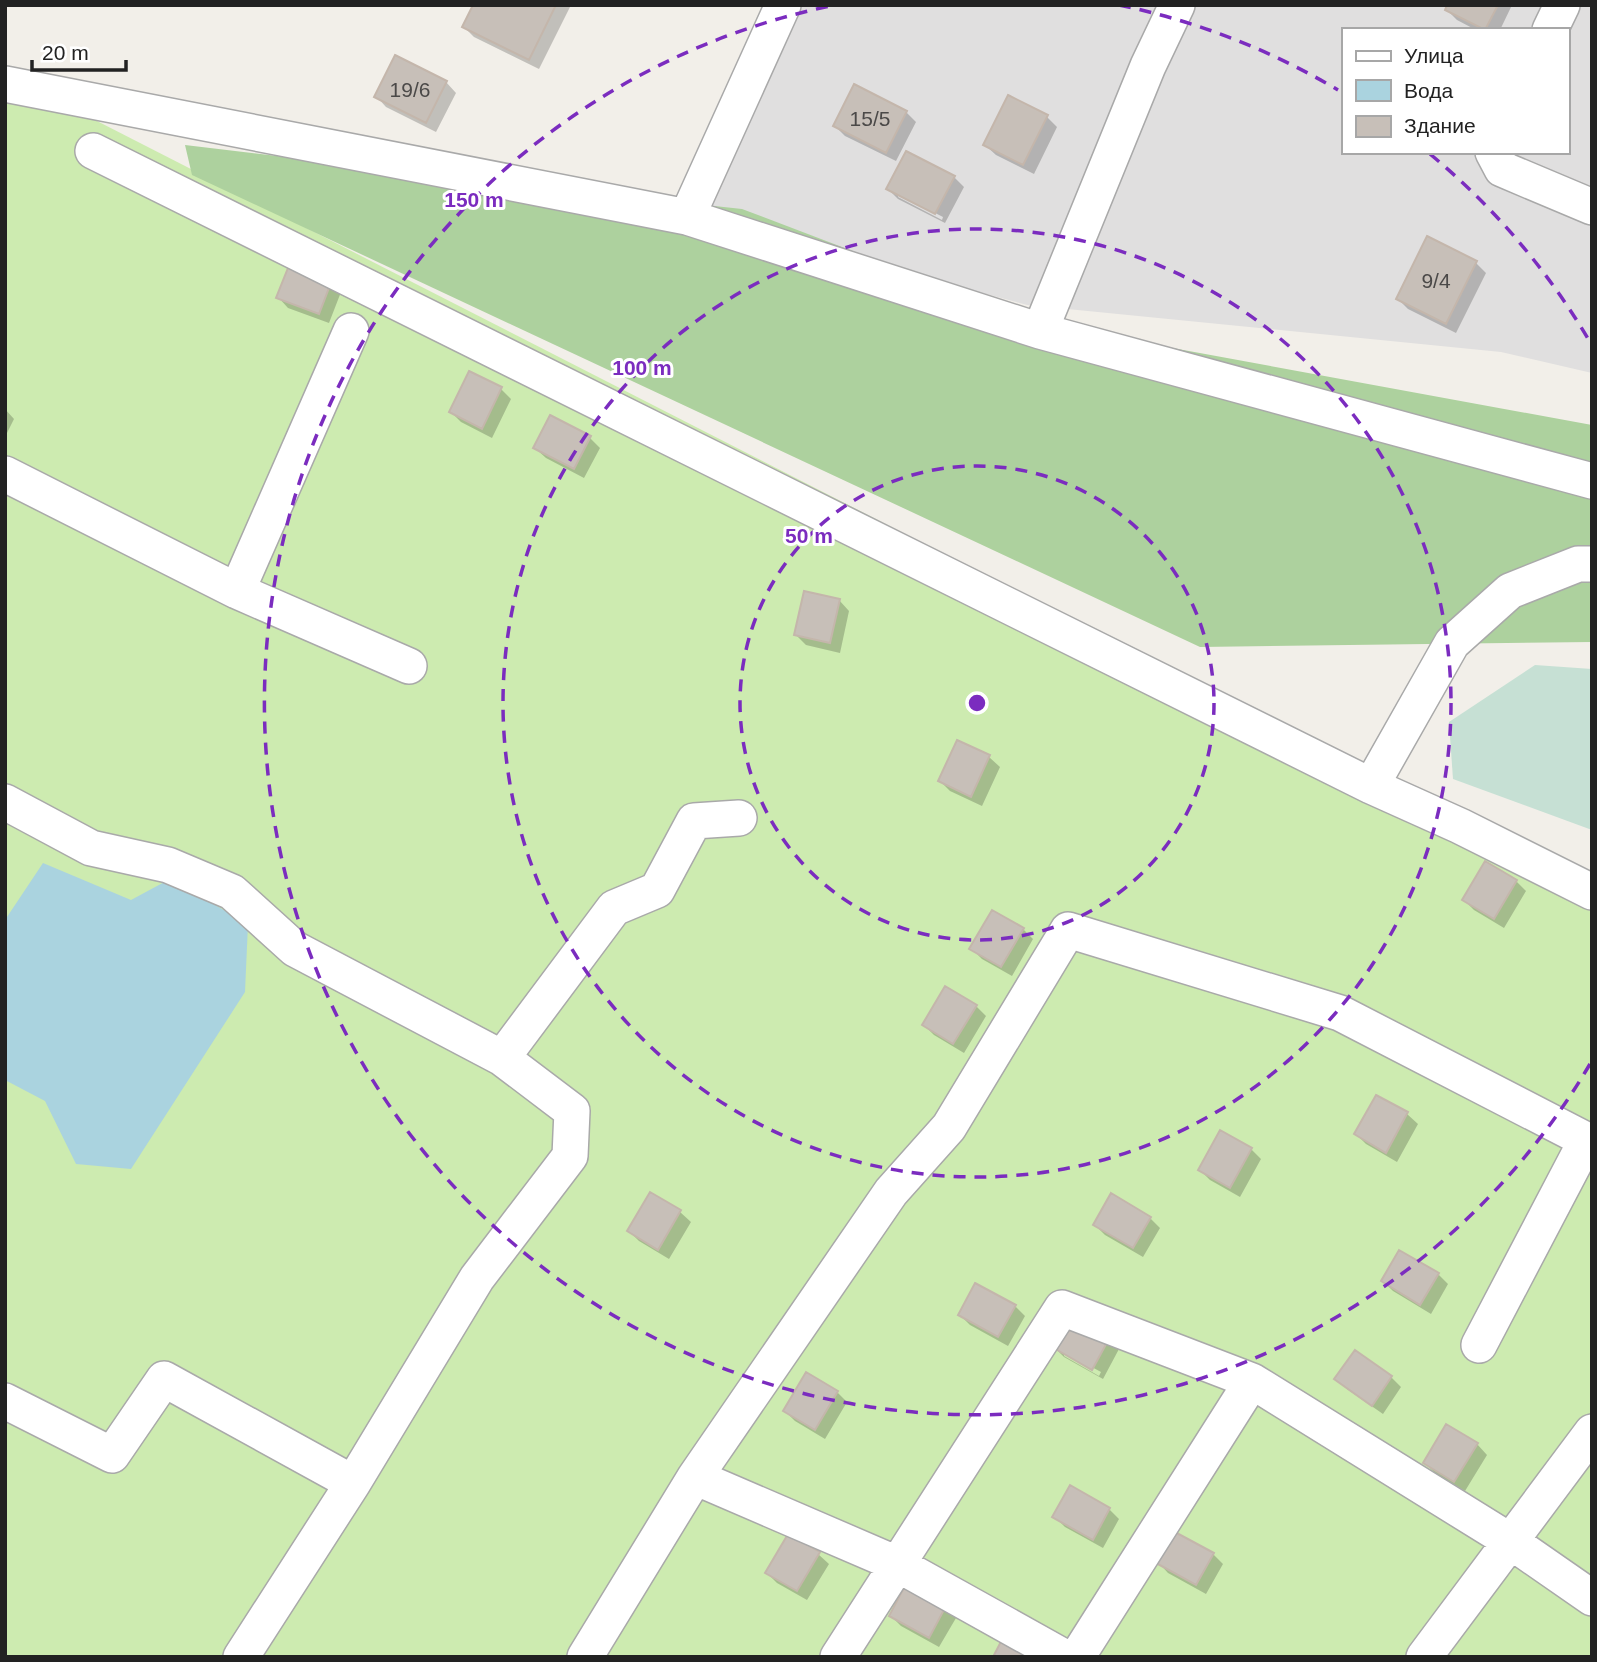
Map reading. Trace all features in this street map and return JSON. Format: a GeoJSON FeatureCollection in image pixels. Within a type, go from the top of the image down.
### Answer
{"type":"FeatureCollection","features":[{"type":"Feature","properties":{"kind":"street"},"geometry":{"type":"LineString","coordinates":[[687,217],[783,5]]}},
{"type":"Feature","properties":{"kind":"street"},"geometry":{"type":"LineString","coordinates":[[1040,331],[1148,66],[1177,5]]}},
{"type":"Feature","properties":{"kind":"street"},"geometry":{"type":"LineString","coordinates":[[1551,28],[1562,5]]}},
{"type":"Feature","properties":{"kind":"street"},"geometry":{"type":"LineString","coordinates":[[5,84],[687,217],[1040,331],[1592,481]]}},
{"type":"Feature","properties":{"kind":"street"},"geometry":{"type":"LineString","coordinates":[[93,151],[1371,786],[1460,826],[1592,892]]}},
{"type":"Feature","properties":{"kind":"street"},"geometry":{"type":"LineString","coordinates":[[1494,154],[1502,169],[1592,207]]}},
{"type":"Feature","properties":{"kind":"street"},"geometry":{"type":"LineString","coordinates":[[237,591],[351,331]]}},
{"type":"Feature","properties":{"kind":"street"},"geometry":{"type":"LineString","coordinates":[[5,474],[237,591],[409,666]]}},
{"type":"Feature","properties":{"kind":"street"},"geometry":{"type":"LineString","coordinates":[[1371,786],[1452,643],[1510,591],[1578,564],[1592,564]]}},
{"type":"Feature","properties":{"kind":"street"},"geometry":{"type":"LineString","coordinates":[[5,802],[91,848],[168,864],[232,892],[295,949],[502,1058],[572,1111],[570,1156],[478,1278],[353,1483],[241,1657]]}},
{"type":"Feature","properties":{"kind":"street"},"geometry":{"type":"LineString","coordinates":[[502,1058],[614,908],[657,890],[694,821],[739,818]]}},
{"type":"Feature","properties":{"kind":"street"},"geometry":{"type":"LineString","coordinates":[[585,1657],[695,1478],[891,1192],[949,1127],[1069,930],[1340,1013],[1589,1142],[1479,1345]]}},
{"type":"Feature","properties":{"kind":"street"},"geometry":{"type":"LineString","coordinates":[[838,1657],[1062,1308],[1252,1381],[1510,1541],[1592,1598]]}},
{"type":"Feature","properties":{"kind":"street"},"geometry":{"type":"LineString","coordinates":[[5,1401],[112,1455],[164,1379],[353,1483]]}},
{"type":"Feature","properties":{"kind":"street"},"geometry":{"type":"LineString","coordinates":[[1077,1657],[1252,1381]]}},
{"type":"Feature","properties":{"kind":"street"},"geometry":{"type":"LineString","coordinates":[[1424,1657],[1592,1432]]}},
{"type":"Feature","properties":{"kind":"street"},"geometry":{"type":"LineString","coordinates":[[695,1478],[897,1564],[1064,1657]]}},
{"type":"Feature","properties":{"kind":"shaded area"},"geometry":{"type":"Polygon","coordinates":[[[771,5],[1592,5],[1592,373],[1501,352],[1027,305],[680,211],[771,5]]]}},
{"type":"Feature","properties":{"kind":"green space"},"geometry":{"type":"Polygon","coordinates":[[[5,74],[1592,885],[1592,1657],[5,1657],[5,74]]]}},
{"type":"Feature","properties":{"kind":"green space"},"geometry":{"type":"Polygon","coordinates":[[[185,145],[742,209],[1047,325],[1592,425],[1592,642],[1200,647],[192,175],[185,145]]]}},
{"type":"Feature","properties":{"kind":"green space"},"geometry":{"type":"Polygon","coordinates":[[[1535,665],[1592,669],[1592,830],[1453,779],[1449,722],[1535,665]]]}},
{"type":"Feature","properties":{"kind":"water"},"geometry":{"type":"Polygon","coordinates":[[[43,863],[131,900],[170,879],[248,924],[245,992],[131,1169],[76,1164],[45,1101],[5,1080],[5,920],[43,863]]]}},
{"type":"Feature","properties":{"kind":"building"},"geometry":{"type":"Polygon","coordinates":[[[473,5],[556,5],[529,60],[462,27],[473,5]]]}},
{"type":"Feature","properties":{"kind":"building"},"geometry":{"type":"Polygon","coordinates":[[[1447,5],[1498,5],[1486,28],[1445,10],[1447,5]]]}},
{"type":"Feature","properties":{"kind":"building"},"geometry":{"type":"Polygon","coordinates":[[[395,55],[447,81],[426,123],[374,97],[395,55]]]}},
{"type":"Feature","properties":{"kind":"building"},"geometry":{"type":"Polygon","coordinates":[[[854,84],[907,111],[886,153],[833,126],[854,84]]]}},
{"type":"Feature","properties":{"kind":"building"},"geometry":{"type":"Polygon","coordinates":[[[1008,95],[1048,115],[1023,165],[983,145],[1008,95]]]}},
{"type":"Feature","properties":{"kind":"building"},"geometry":{"type":"Polygon","coordinates":[[[906,151],[955,176],[935,214],[886,189],[906,151]]]}},
{"type":"Feature","properties":{"kind":"building"},"geometry":{"type":"Polygon","coordinates":[[[1427,236],[1477,261],[1446,324],[1396,299],[1427,236]]]}},
{"type":"Feature","properties":{"kind":"building"},"geometry":{"type":"Polygon","coordinates":[[[290,263],[332,280],[319,314],[276,298],[290,263]]]}},
{"type":"Feature","properties":{"kind":"building"},"geometry":{"type":"Polygon","coordinates":[[[469,371],[502,387],[482,429],[449,412],[469,371]]]}},
{"type":"Feature","properties":{"kind":"building"},"geometry":{"type":"Polygon","coordinates":[[[550,415],[591,436],[574,469],[533,448],[550,415]]]}},
{"type":"Feature","properties":{"kind":"building"},"geometry":{"type":"Polygon","coordinates":[[[804,591],[840,599],[830,643],[794,635],[804,591]]]}},
{"type":"Feature","properties":{"kind":"building"},"geometry":{"type":"Polygon","coordinates":[[[957,740],[990,755],[971,797],[938,781],[957,740]]]}},
{"type":"Feature","properties":{"kind":"building"},"geometry":{"type":"Polygon","coordinates":[[[1485,861],[1517,880],[1494,919],[1462,900],[1485,861]]]}},
{"type":"Feature","properties":{"kind":"building"},"geometry":{"type":"Polygon","coordinates":[[[992,910],[1024,928],[1001,967],[969,949],[992,910]]]}},
{"type":"Feature","properties":{"kind":"building"},"geometry":{"type":"Polygon","coordinates":[[[945,986],[977,1005],[953,1044],[922,1025],[945,986]]]}},
{"type":"Feature","properties":{"kind":"building"},"geometry":{"type":"Polygon","coordinates":[[[1376,1095],[1408,1112],[1386,1153],[1354,1134],[1376,1095]]]}},
{"type":"Feature","properties":{"kind":"building"},"geometry":{"type":"Polygon","coordinates":[[[1220,1130],[1252,1148],[1230,1188],[1198,1170],[1220,1130]]]}},
{"type":"Feature","properties":{"kind":"building"},"geometry":{"type":"Polygon","coordinates":[[[650,1192],[681,1210],[658,1250],[627,1231],[650,1192]]]}},
{"type":"Feature","properties":{"kind":"building"},"geometry":{"type":"Polygon","coordinates":[[[1111,1193],[1151,1217],[1133,1248],[1093,1225],[1111,1193]]]}},
{"type":"Feature","properties":{"kind":"building"},"geometry":{"type":"Polygon","coordinates":[[[1399,1250],[1439,1273],[1420,1305],[1381,1281],[1399,1250]]]}},
{"type":"Feature","properties":{"kind":"building"},"geometry":{"type":"Polygon","coordinates":[[[975,1283],[1016,1305],[998,1337],[958,1315],[975,1283]]]}},
{"type":"Feature","properties":{"kind":"building"},"geometry":{"type":"Polygon","coordinates":[[[1070,1315],[1110,1337],[1092,1370],[1052,1347],[1070,1315]]]}},
{"type":"Feature","properties":{"kind":"building"},"geometry":{"type":"Polygon","coordinates":[[[1355,1350],[1392,1376],[1372,1406],[1334,1379],[1355,1350]]]}},
{"type":"Feature","properties":{"kind":"building"},"geometry":{"type":"Polygon","coordinates":[[[806,1372],[838,1391],[815,1430],[783,1411],[806,1372]]]}},
{"type":"Feature","properties":{"kind":"building"},"geometry":{"type":"Polygon","coordinates":[[[1446,1424],[1478,1443],[1454,1482],[1423,1463],[1446,1424]]]}},
{"type":"Feature","properties":{"kind":"building"},"geometry":{"type":"Polygon","coordinates":[[[1070,1485],[1110,1508],[1093,1540],[1052,1517],[1070,1485]]]}},
{"type":"Feature","properties":{"kind":"building"},"geometry":{"type":"Polygon","coordinates":[[[1173,1531],[1214,1553],[1196,1585],[1156,1563],[1173,1531]]]}},
{"type":"Feature","properties":{"kind":"building"},"geometry":{"type":"Polygon","coordinates":[[[788,1534],[820,1552],[797,1591],[765,1573],[788,1534]]]}},
{"type":"Feature","properties":{"kind":"building"},"geometry":{"type":"Polygon","coordinates":[[[906,1584],[946,1606],[929,1638],[889,1616],[906,1584]]]}},
{"type":"Feature","properties":{"kind":"building"},"geometry":{"type":"Polygon","coordinates":[[[1008,1628],[1045,1657],[993,1657],[1008,1628]]]}}]}
